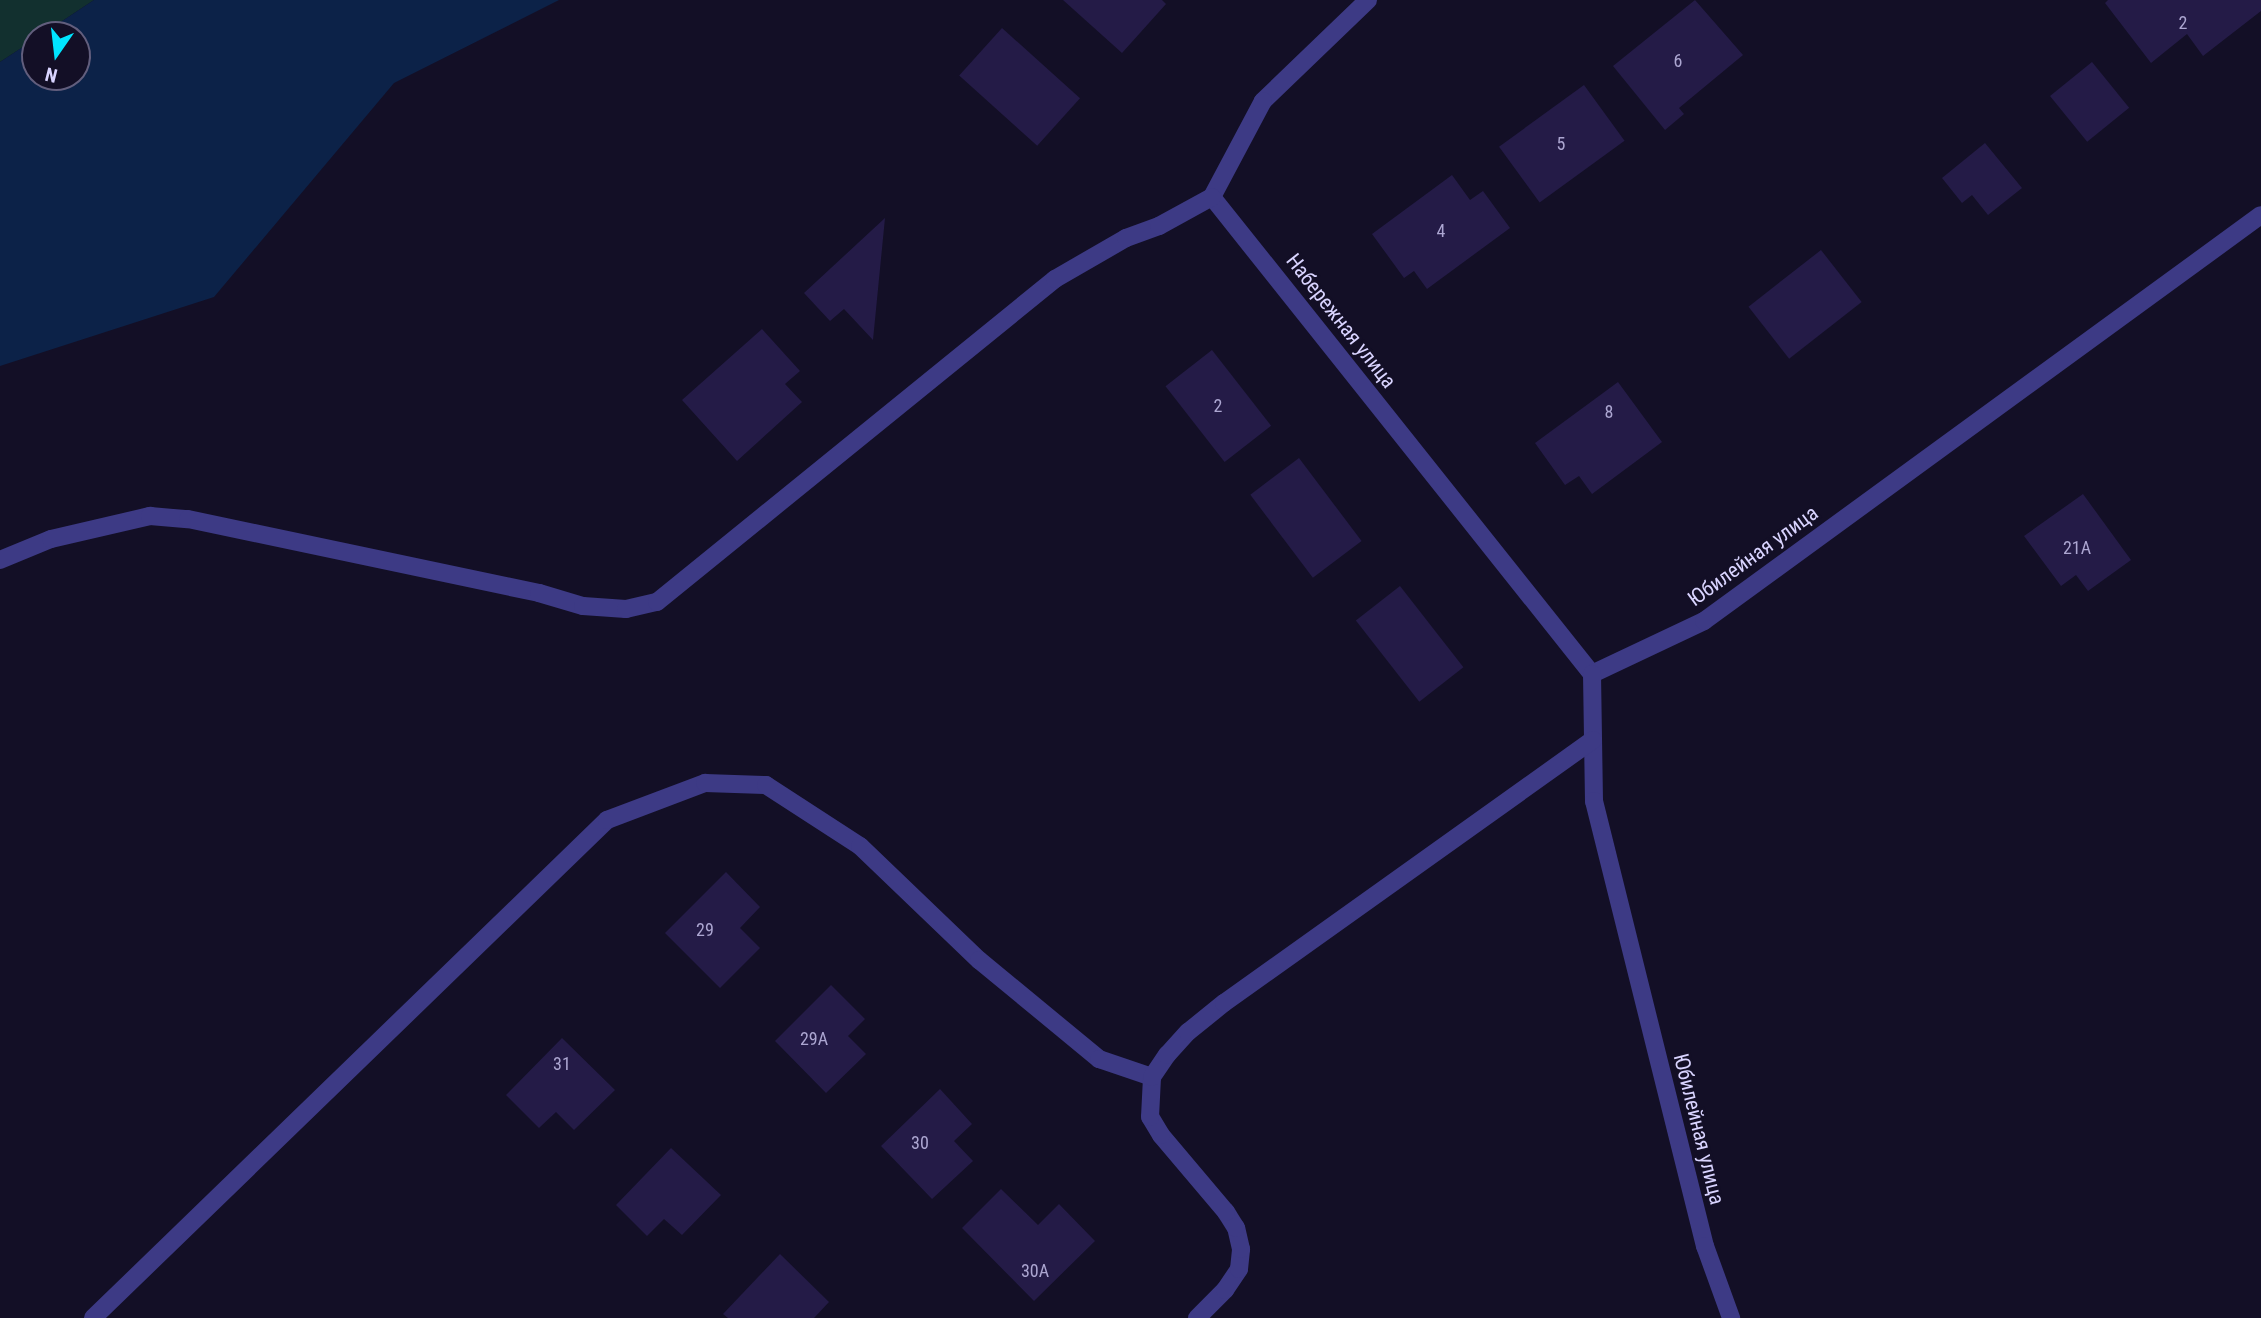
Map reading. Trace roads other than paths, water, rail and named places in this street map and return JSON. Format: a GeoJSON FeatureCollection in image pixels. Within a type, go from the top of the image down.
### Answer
{"type":"FeatureCollection","features":[{"type":"Feature","properties":{"kind":"street"},"geometry":{"type":"LineString","coordinates":[[0,560],[51,538],[95,526],[150,516],[188,519],[526,590],[583,606],[626,609],[657,602],[1055,279],[1126,238],[1158,226],[1212,197],[1263,101],[1368,0]]}},
{"type":"Feature","properties":{"kind":"street","name":"Набережная улица"},"geometry":{"type":"LineString","coordinates":[[1212,197],[1592,674]]}},
{"type":"Feature","properties":{"kind":"street","name":"Юбилейная улица"},"geometry":{"type":"LineString","coordinates":[[1731,1318],[1705,1246],[1594,801],[1592,674],[1704,621],[2261,215]]}},
{"type":"Feature","properties":{"kind":"street"},"geometry":{"type":"LineString","coordinates":[[1197,1318],[1232,1280],[1238,1269],[1241,1249],[1236,1228],[1226,1212],[1161,1135],[1150,1117],[1152,1077],[1188,1032],[1224,1003],[1593,740]]}},
{"type":"Feature","properties":{"kind":"street"},"geometry":{"type":"LineString","coordinates":[[93,1318],[607,820],[705,783],[766,785],[860,846],[979,960],[1099,1059],[1152,1077]]}},
{"type":"Feature","properties":{"kind":"water"},"geometry":{"type":"Polygon","coordinates":[[[94,0],[559,0],[394,83],[214,297],[0,366],[0,62],[21,48],[21,91],[91,91],[91,21],[62,21],[94,0]]]}}]}
